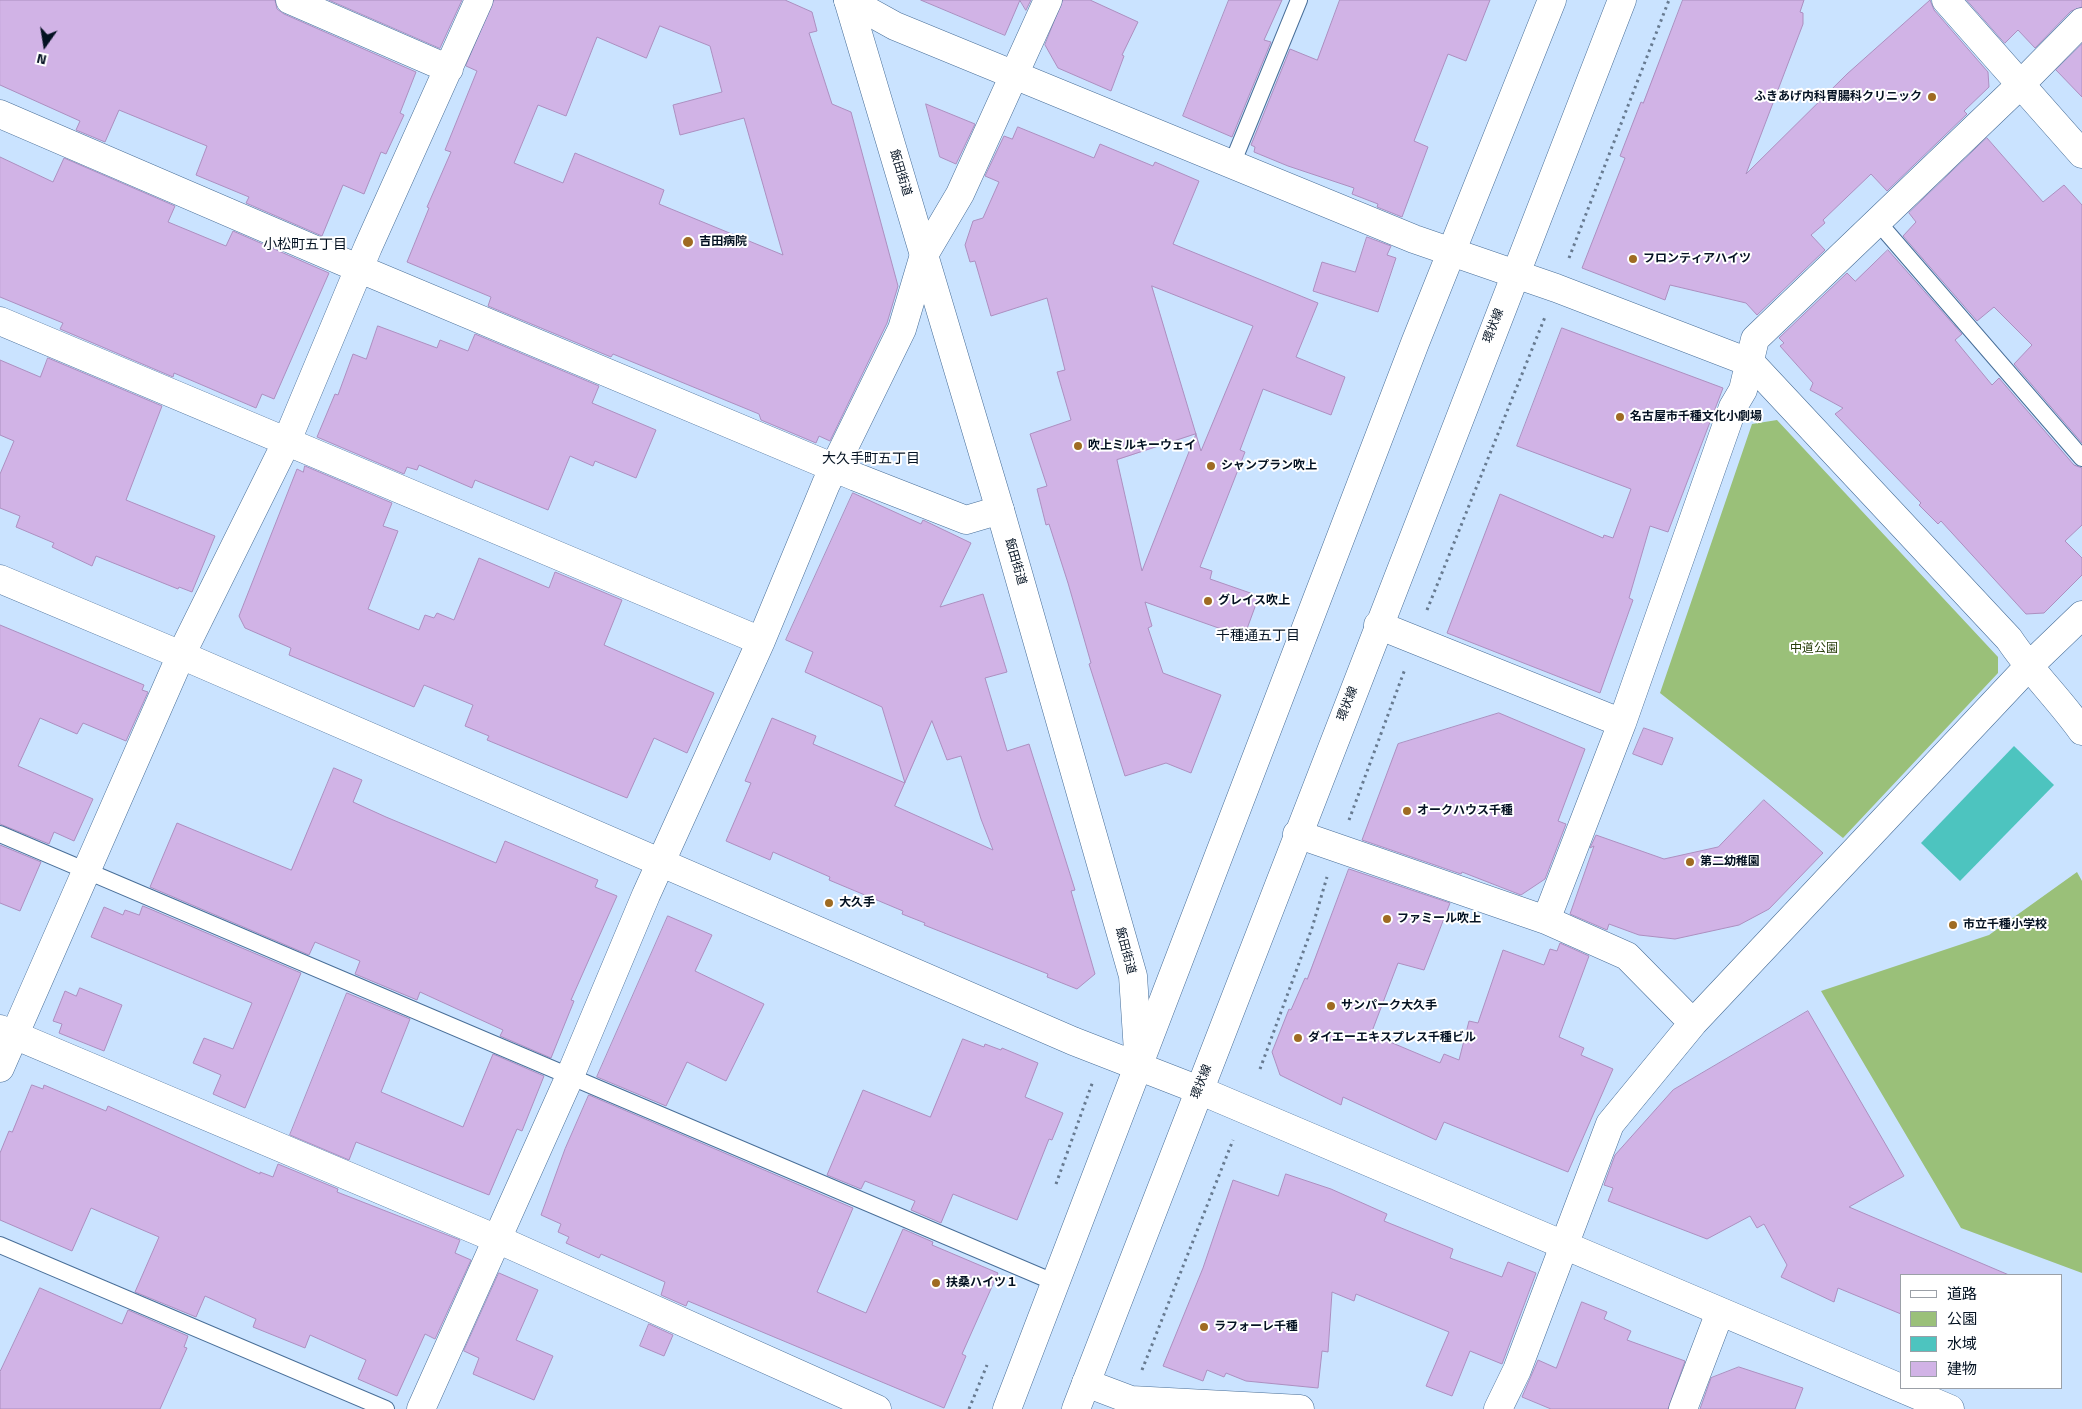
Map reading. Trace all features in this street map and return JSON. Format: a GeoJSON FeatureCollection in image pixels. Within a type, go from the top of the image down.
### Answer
{"type":"FeatureCollection","features":[{"type":"Feature","properties":{"kind":"street"},"geometry":{"type":"LineString","coordinates":[[290,0],[449,69]]}},
{"type":"Feature","properties":{"kind":"street"},"geometry":{"type":"LineString","coordinates":[[0,1068],[7,1032],[87,871],[181,655],[286,442],[479,0]]}},
{"type":"Feature","properties":{"kind":"street"},"geometry":{"type":"LineString","coordinates":[[848,0],[895,26],[1014,74],[1042,88],[1450,251],[1751,363],[2010,639],[2028,667],[2059,700],[2082,731]]}},
{"type":"Feature","properties":{"kind":"street","name":"飯田街道"},"geometry":{"type":"LineString","coordinates":[[848,0],[1000,510],[1133,976],[1139,1067]]}},
{"type":"Feature","properties":{"kind":"street"},"geometry":{"type":"LineString","coordinates":[[421,1409],[570,1076],[661,862],[761,641],[833,468],[902,330],[924,255],[960,194],[1048,0]]}},
{"type":"Feature","properties":{"kind":"street"},"geometry":{"type":"LineString","coordinates":[[1008,1409],[1450,251],[1552,0]]}},
{"type":"Feature","properties":{"kind":"street","name":"環状線"},"geometry":{"type":"LineString","coordinates":[[1076,1409],[1297,834],[1622,0]]}},
{"type":"Feature","properties":{"kind":"street"},"geometry":{"type":"LineString","coordinates":[[1946,0],[2082,154]]}},
{"type":"Feature","properties":{"kind":"street"},"geometry":{"type":"LineString","coordinates":[[1546,920],[1622,723],[1733,407],[1743,390],[1751,363],[1755,339],[2020,85],[2082,22]]}},
{"type":"Feature","properties":{"kind":"street"},"geometry":{"type":"LineString","coordinates":[[0,114],[360,269],[833,468],[966,520],[1000,510]]}},
{"type":"Feature","properties":{"kind":"street"},"geometry":{"type":"LineString","coordinates":[[0,321],[761,641]]}},
{"type":"Feature","properties":{"kind":"street"},"geometry":{"type":"LineString","coordinates":[[0,579],[181,655],[1073,1041],[1199,1090],[1900,1388]]}},
{"type":"Feature","properties":{"kind":"street"},"geometry":{"type":"LineString","coordinates":[[1498,1409],[1517,1370],[1610,1124],[1693,1023],[2028,667],[2082,615]]}},
{"type":"Feature","properties":{"kind":"street"},"geometry":{"type":"LineString","coordinates":[[1378,625],[1622,723]]}},
{"type":"Feature","properties":{"kind":"street"},"geometry":{"type":"LineString","coordinates":[[1297,834],[1546,920],[1627,956],[1693,1023]]}},
{"type":"Feature","properties":{"kind":"street"},"geometry":{"type":"LineString","coordinates":[[7,1032],[497,1239],[877,1409]]}},
{"type":"Feature","properties":{"kind":"street"},"geometry":{"type":"LineString","coordinates":[[1683,1409],[1720,1312]]}},
{"type":"Feature","properties":{"kind":"street"},"geometry":{"type":"LineString","coordinates":[[1086,1384],[1131,1400],[1300,1409]]}},
{"type":"Feature","properties":{"kind":"street"},"geometry":{"type":"LineString","coordinates":[[1903,1389],[1950,1409]]}},
{"type":"Feature","properties":{"kind":"lane"},"geometry":{"type":"LineString","coordinates":[[1232,164],[1299,0]]}},
{"type":"Feature","properties":{"kind":"lane"},"geometry":{"type":"LineString","coordinates":[[1877,221],[2082,458]]}},
{"type":"Feature","properties":{"kind":"lane"},"geometry":{"type":"LineString","coordinates":[[0,834],[1056,1283]]}},
{"type":"Feature","properties":{"kind":"lane"},"geometry":{"type":"LineString","coordinates":[[0,1245],[386,1409]]}},
{"type":"Feature","properties":{"kind":"path"},"geometry":{"type":"LineString","coordinates":[[1567,263],[1669,0]]}},
{"type":"Feature","properties":{"kind":"path"},"geometry":{"type":"LineString","coordinates":[[1427,611],[1546,314]]}},
{"type":"Feature","properties":{"kind":"path"},"geometry":{"type":"LineString","coordinates":[[1347,823],[1408,663]]}},
{"type":"Feature","properties":{"kind":"path"},"geometry":{"type":"LineString","coordinates":[[1260,1069],[1312,928],[1328,875]]}},
{"type":"Feature","properties":{"kind":"path"},"geometry":{"type":"LineString","coordinates":[[1053,1192],[1093,1081],[1085,1077]]}},
{"type":"Feature","properties":{"kind":"path"},"geometry":{"type":"LineString","coordinates":[[1140,1374],[1233,1140]]}},
{"type":"Feature","properties":{"kind":"green space","name":"中道公園"},"geometry":{"type":"Polygon","coordinates":[[[1777,420],[1998,657],[1998,673],[1843,838],[1660,693],[1752,424],[1777,420]]]}},
{"type":"Feature","properties":{"kind":"green space"},"geometry":{"type":"Polygon","coordinates":[[[2077,872],[2082,881],[2082,1273],[1961,1228],[1821,991],[1989,935],[2077,872]]]}},
{"type":"Feature","properties":{"kind":"water"},"geometry":{"type":"Polygon","coordinates":[[[2014,746],[2054,785],[1960,881],[1921,843],[2014,746]]]}},
{"type":"Feature","properties":{"kind":"building"},"geometry":{"type":"Polygon","coordinates":[[[0,0],[275,0],[277,9],[284,14],[416,72],[400,113],[404,115],[386,154],[381,152],[364,194],[343,185],[322,236],[246,203],[249,197],[196,175],[207,146],[119,110],[105,142],[76,130],[80,121],[0,85],[0,0]]]}},
{"type":"Feature","properties":{"kind":"building"},"geometry":{"type":"Polygon","coordinates":[[[329,0],[462,0],[440,48],[329,0]]]}},
{"type":"Feature","properties":{"kind":"building","name":"吉田病院"},"geometry":{"type":"Polygon","coordinates":[[[494,0],[785,0],[812,12],[817,31],[809,33],[832,104],[851,112],[898,286],[887,323],[830,441],[819,436],[816,443],[761,420],[759,414],[613,354],[611,357],[488,306],[491,297],[407,262],[429,208],[427,207],[451,152],[445,150],[477,71],[466,66],[494,0]],[[660,26],[646,58],[597,37],[566,116],[538,105],[514,163],[563,183],[575,153],[664,190],[659,204],[783,255],[744,118],[680,135],[673,105],[722,92],[710,46],[660,26]]]}},
{"type":"Feature","properties":{"kind":"building"},"geometry":{"type":"Polygon","coordinates":[[[921,0],[1020,0],[1005,35],[921,0]]]}},
{"type":"Feature","properties":{"kind":"building"},"geometry":{"type":"Polygon","coordinates":[[[1020,0],[1031,0],[1026,10],[1020,0]]]}},
{"type":"Feature","properties":{"kind":"building"},"geometry":{"type":"Polygon","coordinates":[[[1063,0],[1090,0],[1138,22],[1122,55],[1124,56],[1111,91],[1058,68],[1045,45],[1063,0]]]}},
{"type":"Feature","properties":{"kind":"building"},"geometry":{"type":"Polygon","coordinates":[[[1229,0],[1282,0],[1264,40],[1271,42],[1232,137],[1183,116],[1229,0]]]}},
{"type":"Feature","properties":{"kind":"building"},"geometry":{"type":"Polygon","coordinates":[[[1340,0],[1490,0],[1466,61],[1448,54],[1414,141],[1428,147],[1402,217],[1377,207],[1378,204],[1352,194],[1354,188],[1288,166],[1254,152],[1255,147],[1251,145],[1290,49],[1317,60],[1340,0]]]}},
{"type":"Feature","properties":{"kind":"building"},"geometry":{"type":"Polygon","coordinates":[[[1683,0],[1804,0],[1800,12],[1803,13],[1803,24],[1746,174],[1847,74],[1930,0],[1934,10],[1988,72],[1989,87],[1964,111],[1967,114],[1887,191],[1871,174],[1823,220],[1825,223],[1811,235],[1825,250],[1757,315],[1746,303],[1670,285],[1665,300],[1582,268],[1625,158],[1620,156],[1683,0]]]}},
{"type":"Feature","properties":{"kind":"building"},"geometry":{"type":"Polygon","coordinates":[[[1967,0],[2082,0],[2082,7],[2071,11],[2035,48],[2018,30],[2005,43],[1967,0]]]}},
{"type":"Feature","properties":{"kind":"building"},"geometry":{"type":"Polygon","coordinates":[[[2082,44],[2082,97],[2056,70],[2082,44]]]}},
{"type":"Feature","properties":{"kind":"building"},"geometry":{"type":"Polygon","coordinates":[[[926,104],[975,124],[956,164],[940,157],[926,104]]]}},
{"type":"Feature","properties":{"kind":"building"},"geometry":{"type":"Polygon","coordinates":[[[1018,127],[1094,158],[1100,144],[1153,166],[1155,162],[1199,181],[1173,244],[1318,303],[1296,357],[1345,377],[1331,415],[1263,389],[1240,450],[1245,452],[1200,567],[1212,571],[1210,579],[1259,596],[1244,637],[1145,602],[1152,626],[1148,628],[1163,673],[1221,695],[1191,773],[1166,763],[1125,776],[1089,664],[1091,663],[1068,583],[1049,524],[1046,525],[1037,489],[1047,486],[1030,434],[1071,420],[1057,372],[1065,370],[1047,298],[991,316],[975,261],[970,262],[965,245],[973,221],[983,218],[999,182],[985,176],[1004,136],[1012,139],[1018,127]],[[1152,286],[1201,451],[1253,326],[1152,286]],[[1196,434],[1117,460],[1142,571],[1196,434]]]}},
{"type":"Feature","properties":{"kind":"building"},"geometry":{"type":"Polygon","coordinates":[[[1987,138],[2043,202],[2064,185],[2082,205],[2082,443],[2014,364],[2032,345],[1994,307],[1977,321],[1903,236],[1916,222],[1909,213],[1987,138]]]}},
{"type":"Feature","properties":{"kind":"building"},"geometry":{"type":"Polygon","coordinates":[[[0,157],[53,182],[64,158],[175,206],[168,222],[226,246],[233,231],[329,273],[274,399],[262,394],[256,408],[174,373],[173,377],[60,329],[63,323],[0,297],[0,157]]]}},
{"type":"Feature","properties":{"kind":"building"},"geometry":{"type":"Polygon","coordinates":[[[1367,237],[1391,246],[1387,255],[1396,258],[1378,312],[1313,291],[1322,262],[1355,272],[1367,237]]]}},
{"type":"Feature","properties":{"kind":"building"},"geometry":{"type":"Polygon","coordinates":[[[1888,250],[1962,334],[1955,340],[1992,385],[1999,378],[2074,465],[2082,468],[2082,525],[2065,541],[2082,558],[2082,575],[2044,613],[2026,614],[1941,521],[1938,524],[1919,505],[1921,503],[1835,414],[1843,408],[1810,390],[1813,383],[1780,346],[1784,343],[1779,338],[1847,273],[1855,281],[1888,250]]]}},
{"type":"Feature","properties":{"kind":"building"},"geometry":{"type":"Polygon","coordinates":[[[378,326],[437,348],[440,340],[468,351],[475,334],[599,386],[592,403],[656,430],[636,478],[595,461],[593,466],[570,456],[548,510],[475,480],[472,488],[419,465],[417,470],[407,467],[404,474],[317,437],[335,394],[338,395],[353,354],[366,359],[378,326]]]}},
{"type":"Feature","properties":{"kind":"building"},"geometry":{"type":"Polygon","coordinates":[[[1562,328],[1723,388],[1668,532],[1650,526],[1629,598],[1633,600],[1600,693],[1447,633],[1500,494],[1603,538],[1604,535],[1613,538],[1631,489],[1517,446],[1562,328]]]}},
{"type":"Feature","properties":{"kind":"building"},"geometry":{"type":"Polygon","coordinates":[[[48,358],[162,406],[126,500],[215,536],[192,592],[179,587],[178,589],[96,556],[92,566],[52,547],[54,543],[16,527],[20,516],[0,508],[0,474],[14,441],[0,435],[0,360],[40,377],[48,358]]]}},
{"type":"Feature","properties":{"kind":"building"},"geometry":{"type":"Polygon","coordinates":[[[305,466],[392,503],[383,526],[398,531],[368,609],[419,630],[425,615],[434,618],[437,613],[454,620],[479,558],[549,588],[555,572],[622,600],[604,645],[714,693],[687,753],[654,738],[627,798],[487,740],[489,736],[465,726],[473,705],[424,685],[414,707],[289,655],[291,648],[245,628],[239,616],[297,469],[303,472],[305,466]]]}},
{"type":"Feature","properties":{"kind":"building"},"geometry":{"type":"Polygon","coordinates":[[[853,493],[921,524],[923,520],[971,543],[940,607],[983,594],[1007,672],[985,678],[1007,751],[1029,744],[1075,890],[1071,891],[1095,974],[1077,989],[1047,977],[1048,974],[924,925],[925,923],[902,914],[903,911],[829,880],[830,877],[773,852],[770,860],[726,841],[751,783],[745,781],[772,718],[816,736],[813,744],[905,783],[882,707],[805,672],[813,652],[786,640],[853,493]],[[932,721],[895,806],[993,850],[961,756],[947,760],[932,721]]]}},
{"type":"Feature","properties":{"kind":"building"},"geometry":{"type":"Polygon","coordinates":[[[0,625],[144,685],[142,690],[148,692],[126,741],[83,723],[77,734],[40,718],[18,766],[93,799],[74,841],[54,832],[49,844],[0,824],[0,625]]]}},
{"type":"Feature","properties":{"kind":"building"},"geometry":{"type":"Polygon","coordinates":[[[1499,713],[1585,749],[1558,821],[1566,824],[1545,879],[1521,895],[1462,872],[1461,874],[1362,840],[1398,744],[1499,713]]]}},
{"type":"Feature","properties":{"kind":"building"},"geometry":{"type":"Polygon","coordinates":[[[1644,728],[1673,738],[1662,765],[1633,754],[1644,728]]]}},
{"type":"Feature","properties":{"kind":"building"},"geometry":{"type":"Polygon","coordinates":[[[334,768],[362,780],[353,802],[386,817],[496,863],[505,841],[598,880],[595,887],[617,896],[571,1000],[574,1001],[551,1058],[500,1036],[503,1030],[420,992],[417,1000],[355,974],[360,961],[315,942],[309,955],[150,887],[177,823],[291,870],[334,768]]]}},
{"type":"Feature","properties":{"kind":"building"},"geometry":{"type":"Polygon","coordinates":[[[1764,800],[1823,853],[1769,909],[1739,925],[1675,939],[1639,935],[1609,924],[1607,930],[1570,914],[1594,846],[1590,848],[1596,835],[1664,859],[1718,847],[1764,800]]]}},
{"type":"Feature","properties":{"kind":"building"},"geometry":{"type":"Polygon","coordinates":[[[0,845],[41,862],[20,911],[0,903],[0,845]]]}},
{"type":"Feature","properties":{"kind":"building"},"geometry":{"type":"Polygon","coordinates":[[[1349,869],[1450,903],[1424,970],[1398,963],[1371,1034],[1440,1063],[1444,1054],[1459,1060],[1469,1021],[1478,1023],[1503,950],[1544,965],[1550,949],[1557,951],[1560,943],[1589,956],[1559,1037],[1584,1048],[1581,1055],[1613,1069],[1568,1172],[1444,1122],[1436,1140],[1343,1097],[1341,1105],[1280,1075],[1272,1052],[1289,1009],[1291,1010],[1305,978],[1307,979],[1349,869]]]}},
{"type":"Feature","properties":{"kind":"building"},"geometry":{"type":"Polygon","coordinates":[[[143,906],[301,973],[245,1108],[213,1094],[221,1075],[193,1063],[204,1038],[233,1049],[252,1003],[91,937],[104,907],[123,915],[125,910],[139,915],[143,906]]]}},
{"type":"Feature","properties":{"kind":"building"},"geometry":{"type":"Polygon","coordinates":[[[668,916],[712,935],[695,971],[764,1004],[726,1081],[687,1062],[666,1106],[597,1077],[668,916]]]}},
{"type":"Feature","properties":{"kind":"building"},"geometry":{"type":"Polygon","coordinates":[[[80,988],[122,1005],[104,1051],[59,1033],[62,1024],[53,1021],[65,991],[76,996],[80,988]]]}},
{"type":"Feature","properties":{"kind":"building"},"geometry":{"type":"Polygon","coordinates":[[[347,993],[410,1019],[381,1092],[463,1127],[493,1054],[544,1076],[522,1131],[517,1129],[489,1195],[356,1142],[349,1160],[290,1135],[347,993]]]}},
{"type":"Feature","properties":{"kind":"building"},"geometry":{"type":"Polygon","coordinates":[[[1808,1011],[1904,1176],[1849,1207],[2007,1274],[1900,1274],[1900,1314],[1838,1288],[1834,1302],[1781,1277],[1787,1265],[1764,1224],[1757,1228],[1750,1216],[1707,1239],[1608,1201],[1613,1188],[1604,1185],[1615,1155],[1673,1090],[1808,1011]]]}},
{"type":"Feature","properties":{"kind":"building"},"geometry":{"type":"Polygon","coordinates":[[[963,1039],[984,1047],[985,1044],[1001,1050],[1002,1048],[1038,1063],[1025,1097],[1063,1113],[1052,1140],[1049,1139],[1017,1220],[953,1194],[941,1223],[911,1210],[915,1201],[865,1181],[861,1189],[827,1175],[863,1090],[930,1117],[963,1039]]]}},
{"type":"Feature","properties":{"kind":"building"},"geometry":{"type":"Polygon","coordinates":[[[32,1085],[43,1089],[44,1085],[106,1111],[108,1106],[260,1174],[260,1172],[273,1177],[278,1164],[338,1189],[337,1192],[460,1240],[455,1253],[471,1260],[435,1339],[425,1334],[397,1396],[358,1379],[366,1360],[310,1335],[305,1348],[253,1327],[256,1319],[205,1296],[196,1317],[135,1292],[159,1237],[91,1208],[72,1251],[0,1220],[0,1153],[9,1131],[12,1132],[32,1085]]]}},
{"type":"Feature","properties":{"kind":"building"},"geometry":{"type":"Polygon","coordinates":[[[589,1095],[853,1208],[817,1292],[866,1313],[903,1229],[933,1242],[932,1245],[998,1273],[962,1354],[966,1356],[944,1408],[688,1301],[686,1306],[661,1295],[665,1282],[601,1254],[599,1258],[566,1243],[569,1237],[558,1232],[561,1224],[541,1215],[565,1149],[589,1095]]]}},
{"type":"Feature","properties":{"kind":"building"},"geometry":{"type":"Polygon","coordinates":[[[1286,1174],[1331,1189],[1387,1214],[1384,1221],[1453,1249],[1450,1258],[1502,1277],[1508,1262],[1536,1273],[1502,1364],[1470,1351],[1452,1396],[1426,1386],[1449,1332],[1356,1294],[1354,1301],[1332,1292],[1328,1352],[1322,1351],[1318,1388],[1246,1381],[1226,1373],[1224,1377],[1207,1370],[1203,1381],[1163,1366],[1203,1268],[1233,1180],[1278,1196],[1286,1174]]]}},
{"type":"Feature","properties":{"kind":"building"},"geometry":{"type":"Polygon","coordinates":[[[499,1273],[538,1290],[516,1340],[553,1356],[534,1400],[473,1374],[479,1358],[464,1351],[499,1273]]]}},
{"type":"Feature","properties":{"kind":"building"},"geometry":{"type":"Polygon","coordinates":[[[40,1288],[122,1324],[128,1310],[188,1336],[184,1347],[187,1348],[160,1409],[0,1409],[0,1372],[40,1288]]]}},
{"type":"Feature","properties":{"kind":"building"},"geometry":{"type":"Polygon","coordinates":[[[1582,1302],[1607,1312],[1604,1319],[1631,1331],[1627,1340],[1685,1361],[1668,1409],[1551,1409],[1522,1397],[1538,1360],[1556,1368],[1582,1302]]]}},
{"type":"Feature","properties":{"kind":"building"},"geometry":{"type":"Polygon","coordinates":[[[649,1324],[673,1335],[664,1356],[640,1346],[649,1324]]]}},
{"type":"Feature","properties":{"kind":"building"},"geometry":{"type":"Polygon","coordinates":[[[1739,1367],[1803,1388],[1795,1409],[1700,1409],[1711,1378],[1739,1367]]]}},
{"type":"Feature","properties":{"kind":"place","name":"ふきあげ内科胃腸科クリニック"},"geometry":{"type":"Point","coordinates":[1932,97]}},
{"type":"Feature","properties":{"kind":"place","name":"吉田病院"},"geometry":{"type":"Point","coordinates":[688,242]}},
{"type":"Feature","properties":{"kind":"place","name":"フロンティアハイツ"},"geometry":{"type":"Point","coordinates":[1633,259]}},
{"type":"Feature","properties":{"kind":"place","name":"名古屋市千種文化小劇場"},"geometry":{"type":"Point","coordinates":[1620,417]}},
{"type":"Feature","properties":{"kind":"place","name":"吹上ミルキーウェイ"},"geometry":{"type":"Point","coordinates":[1078,446]}},
{"type":"Feature","properties":{"kind":"place","name":"シャンプラン吹上"},"geometry":{"type":"Point","coordinates":[1211,466]}},
{"type":"Feature","properties":{"kind":"place","name":"グレイス吹上"},"geometry":{"type":"Point","coordinates":[1208,601]}},
{"type":"Feature","properties":{"kind":"place","name":"オークハウス千種"},"geometry":{"type":"Point","coordinates":[1407,811]}},
{"type":"Feature","properties":{"kind":"place","name":"第二幼稚園"},"geometry":{"type":"Point","coordinates":[1690,862]}},
{"type":"Feature","properties":{"kind":"place","name":"大久手"},"geometry":{"type":"Point","coordinates":[829,903]}},
{"type":"Feature","properties":{"kind":"place","name":"ファミール吹上"},"geometry":{"type":"Point","coordinates":[1387,919]}},
{"type":"Feature","properties":{"kind":"place","name":"市立千種小学校"},"geometry":{"type":"Point","coordinates":[1953,925]}},
{"type":"Feature","properties":{"kind":"place","name":"サンパーク大久手"},"geometry":{"type":"Point","coordinates":[1331,1006]}},
{"type":"Feature","properties":{"kind":"place","name":"ダイエーエキスプレス千種ビル"},"geometry":{"type":"Point","coordinates":[1298,1038]}},
{"type":"Feature","properties":{"kind":"place","name":"扶桑ハイツ１"},"geometry":{"type":"Point","coordinates":[936,1283]}},
{"type":"Feature","properties":{"kind":"place","name":"ラフォーレ千種"},"geometry":{"type":"Point","coordinates":[1204,1327]}},
{"type":"Feature","properties":{"kind":"district","name":"小松町五丁目"},"geometry":{"type":"Point","coordinates":[305,246]}},
{"type":"Feature","properties":{"kind":"district","name":"大久手町五丁目"},"geometry":{"type":"Point","coordinates":[871,460]}},
{"type":"Feature","properties":{"kind":"district","name":"千種通五丁目"},"geometry":{"type":"Point","coordinates":[1258,637]}}]}
